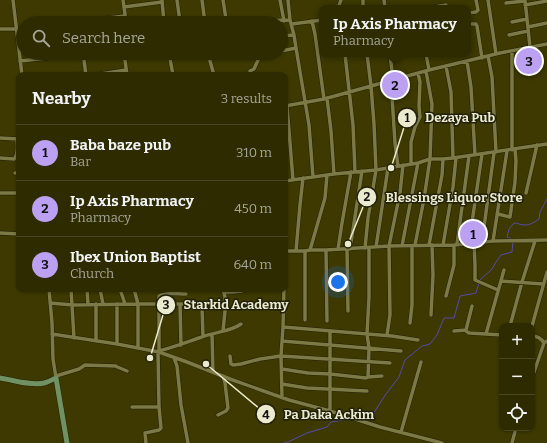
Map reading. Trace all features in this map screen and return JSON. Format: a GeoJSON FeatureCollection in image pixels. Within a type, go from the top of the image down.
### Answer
{"type":"FeatureCollection","features":[{"type":"Feature","properties":{"kind":"street"},"geometry":{"type":"LineString","coordinates":[[0,29],[16,29],[13,0]]}},
{"type":"Feature","properties":{"kind":"street"},"geometry":{"type":"LineString","coordinates":[[123,0],[124,16]]}},
{"type":"Feature","properties":{"kind":"street"},"geometry":{"type":"LineString","coordinates":[[177,0],[178,16]]}},
{"type":"Feature","properties":{"kind":"street"},"geometry":{"type":"LineString","coordinates":[[202,0],[203,16]]}},
{"type":"Feature","properties":{"kind":"street"},"geometry":{"type":"LineString","coordinates":[[223,0],[225,16]]}},
{"type":"Feature","properties":{"kind":"street"},"geometry":{"type":"LineString","coordinates":[[280,0],[283,16]]}},
{"type":"Feature","properties":{"kind":"street"},"geometry":{"type":"LineString","coordinates":[[288,0],[311,135],[313,177]]}},
{"type":"Feature","properties":{"kind":"street"},"geometry":{"type":"LineString","coordinates":[[471,13],[478,10],[476,0]]}},
{"type":"Feature","properties":{"kind":"street"},"geometry":{"type":"LineString","coordinates":[[488,0],[496,54]]}},
{"type":"Feature","properties":{"kind":"street"},"geometry":{"type":"LineString","coordinates":[[506,3],[525,0],[530,47]]}},
{"type":"Feature","properties":{"kind":"street"},"geometry":{"type":"LineString","coordinates":[[124,7],[162,1],[163,16]]}},
{"type":"Feature","properties":{"kind":"street"},"geometry":{"type":"LineString","coordinates":[[526,5],[547,1]]}},
{"type":"Feature","properties":{"kind":"street"},"geometry":{"type":"LineString","coordinates":[[512,22],[527,19]]}},
{"type":"Feature","properties":{"kind":"street"},"geometry":{"type":"LineString","coordinates":[[288,22],[319,20]]}},
{"type":"Feature","properties":{"kind":"street"},"geometry":{"type":"LineString","coordinates":[[312,21],[331,130],[334,174]]}},
{"type":"Feature","properties":{"kind":"street"},"geometry":{"type":"LineString","coordinates":[[509,35],[547,23]]}},
{"type":"Feature","properties":{"kind":"street"},"geometry":{"type":"LineString","coordinates":[[471,24],[476,24],[477,26],[482,58]]}},
{"type":"Feature","properties":{"kind":"street"},"geometry":{"type":"LineString","coordinates":[[288,36],[294,36]]}},
{"type":"Feature","properties":{"kind":"street"},"geometry":{"type":"LineString","coordinates":[[288,106],[326,98],[496,54],[547,44]]}},
{"type":"Feature","properties":{"kind":"street"},"geometry":{"type":"LineString","coordinates":[[288,50],[296,48]]}},
{"type":"Feature","properties":{"kind":"street"},"geometry":{"type":"LineString","coordinates":[[498,214],[510,217],[515,182],[516,161],[514,149],[512,51]]}},
{"type":"Feature","properties":{"kind":"street"},"geometry":{"type":"LineString","coordinates":[[482,242],[495,152],[492,77],[488,56]]}},
{"type":"Feature","properties":{"kind":"street"},"geometry":{"type":"LineString","coordinates":[[338,249],[353,172],[353,125],[345,57]]}},
{"type":"Feature","properties":{"kind":"street"},"geometry":{"type":"LineString","coordinates":[[367,57],[374,124],[376,170],[368,218],[368,377]]}},
{"type":"Feature","properties":{"kind":"street"},"geometry":{"type":"LineString","coordinates":[[390,57],[395,143],[398,166]]}},
{"type":"Feature","properties":{"kind":"street"},"geometry":{"type":"LineString","coordinates":[[410,323],[412,305],[413,246],[424,199],[430,160],[432,104],[426,57]]}},
{"type":"Feature","properties":{"kind":"street"},"geometry":{"type":"LineString","coordinates":[[22,72],[20,61],[29,60]]}},
{"type":"Feature","properties":{"kind":"street"},"geometry":{"type":"LineString","coordinates":[[84,60],[86,72]]}},
{"type":"Feature","properties":{"kind":"street"},"geometry":{"type":"LineString","coordinates":[[113,72],[126,70],[125,60]]}},
{"type":"Feature","properties":{"kind":"street"},"geometry":{"type":"LineString","coordinates":[[170,60],[172,72]]}},
{"type":"Feature","properties":{"kind":"street"},"geometry":{"type":"LineString","coordinates":[[210,60],[213,72]]}},
{"type":"Feature","properties":{"kind":"street"},"geometry":{"type":"LineString","coordinates":[[250,72],[258,60]]}},
{"type":"Feature","properties":{"kind":"street"},"geometry":{"type":"LineString","coordinates":[[467,61],[471,86],[475,155]]}},
{"type":"Feature","properties":{"kind":"street"},"geometry":{"type":"LineString","coordinates":[[443,245],[454,177],[455,158],[451,92],[446,66]]}},
{"type":"Feature","properties":{"kind":"street"},"geometry":{"type":"LineString","coordinates":[[411,164],[411,147],[414,127],[420,117],[420,82],[418,73]]}},
{"type":"Feature","properties":{"kind":"street"},"geometry":{"type":"LineString","coordinates":[[288,127],[293,180]]}},
{"type":"Feature","properties":{"kind":"street"},"geometry":{"type":"LineString","coordinates":[[0,138],[16,139]]}},
{"type":"Feature","properties":{"kind":"street"},"geometry":{"type":"LineString","coordinates":[[288,181],[334,174],[376,170],[430,160],[443,160],[547,144]]}},
{"type":"Feature","properties":{"kind":"street"},"geometry":{"type":"LineString","coordinates":[[526,193],[537,145]]}},
{"type":"Feature","properties":{"kind":"street"},"geometry":{"type":"LineString","coordinates":[[493,241],[507,151]]}},
{"type":"Feature","properties":{"kind":"street"},"geometry":{"type":"LineString","coordinates":[[469,243],[482,154]]}},
{"type":"Feature","properties":{"kind":"street"},"geometry":{"type":"LineString","coordinates":[[446,296],[454,265],[455,244],[470,156]]}},
{"type":"Feature","properties":{"kind":"street"},"geometry":{"type":"LineString","coordinates":[[0,158],[16,158]]}},
{"type":"Feature","properties":{"kind":"street"},"geometry":{"type":"LineString","coordinates":[[431,315],[433,275],[430,245],[442,175],[443,160]]}},
{"type":"Feature","properties":{"kind":"street"},"geometry":{"type":"LineString","coordinates":[[402,246],[418,163]]}},
{"type":"Feature","properties":{"kind":"street"},"geometry":{"type":"LineString","coordinates":[[387,335],[390,315],[389,246],[400,193],[403,165]]}},
{"type":"Feature","properties":{"kind":"street"},"geometry":{"type":"LineString","coordinates":[[376,247],[388,168]]}},
{"type":"Feature","properties":{"kind":"street"},"geometry":{"type":"LineString","coordinates":[[348,311],[349,249],[362,171]]}},
{"type":"Feature","properties":{"kind":"street"},"geometry":{"type":"LineString","coordinates":[[310,250],[325,198],[327,175]]}},
{"type":"Feature","properties":{"kind":"street"},"geometry":{"type":"LineString","coordinates":[[296,251],[303,178]]}},
{"type":"Feature","properties":{"kind":"street"},"geometry":{"type":"LineString","coordinates":[[0,192],[16,193]]}},
{"type":"Feature","properties":{"kind":"street"},"geometry":{"type":"LineString","coordinates":[[0,233],[16,234]]}},
{"type":"Feature","properties":{"kind":"street"},"geometry":{"type":"LineString","coordinates":[[288,252],[389,246],[443,245],[493,241],[547,240]]}},
{"type":"Feature","properties":{"kind":"street"},"geometry":{"type":"LineString","coordinates":[[511,323],[535,241]]}},
{"type":"Feature","properties":{"kind":"street"},"geometry":{"type":"LineString","coordinates":[[474,242],[474,280],[498,290]]}},
{"type":"Feature","properties":{"kind":"street"},"geometry":{"type":"LineString","coordinates":[[326,250],[327,321]]}},
{"type":"Feature","properties":{"kind":"street"},"geometry":{"type":"LineString","coordinates":[[305,320],[306,251]]}},
{"type":"Feature","properties":{"kind":"street"},"geometry":{"type":"LineString","coordinates":[[486,334],[504,270]]}},
{"type":"Feature","properties":{"kind":"street"},"geometry":{"type":"LineString","coordinates":[[533,323],[547,272]]}},
{"type":"Feature","properties":{"kind":"street"},"geometry":{"type":"LineString","coordinates":[[501,281],[543,284]]}},
{"type":"Feature","properties":{"kind":"street"},"geometry":{"type":"LineString","coordinates":[[50,292],[53,359],[67,443]]}},
{"type":"Feature","properties":{"kind":"street"},"geometry":{"type":"LineString","coordinates":[[71,292],[74,338]]}},
{"type":"Feature","properties":{"kind":"street"},"geometry":{"type":"LineString","coordinates":[[87,292],[88,304]]}},
{"type":"Feature","properties":{"kind":"street"},"geometry":{"type":"LineString","coordinates":[[101,292],[103,304]]}},
{"type":"Feature","properties":{"kind":"street"},"geometry":{"type":"LineString","coordinates":[[121,292],[125,304]]}},
{"type":"Feature","properties":{"kind":"street"},"geometry":{"type":"LineString","coordinates":[[135,292],[138,304],[138,348]]}},
{"type":"Feature","properties":{"kind":"street"},"geometry":{"type":"LineString","coordinates":[[223,331],[225,311],[225,295],[224,292]]}},
{"type":"Feature","properties":{"kind":"street"},"geometry":{"type":"LineString","coordinates":[[282,397],[281,356],[284,292]]}},
{"type":"Feature","properties":{"kind":"street"},"geometry":{"type":"LineString","coordinates":[[146,443],[145,433],[159,430],[161,428],[159,407],[159,296],[165,294],[186,294]]}},
{"type":"Feature","properties":{"kind":"street"},"geometry":{"type":"LineString","coordinates":[[50,303],[73,305],[201,305],[203,336]]}},
{"type":"Feature","properties":{"kind":"street"},"geometry":{"type":"LineString","coordinates":[[96,304],[96,341]]}},
{"type":"Feature","properties":{"kind":"street"},"geometry":{"type":"LineString","coordinates":[[117,304],[117,344]]}},
{"type":"Feature","properties":{"kind":"street"},"geometry":{"type":"LineString","coordinates":[[180,304],[180,345]]}},
{"type":"Feature","properties":{"kind":"street"},"geometry":{"type":"LineString","coordinates":[[466,330],[472,306]]}},
{"type":"Feature","properties":{"kind":"street"},"geometry":{"type":"LineString","coordinates":[[159,352],[203,336],[237,327],[241,324]]}},
{"type":"Feature","properties":{"kind":"street"},"geometry":{"type":"LineString","coordinates":[[283,327],[387,335],[418,340]]}},
{"type":"Feature","properties":{"kind":"street"},"geometry":{"type":"LineString","coordinates":[[454,331],[466,330],[468,332],[499,335]]}},
{"type":"Feature","properties":{"kind":"street"},"geometry":{"type":"LineString","coordinates":[[330,331],[330,411]]}},
{"type":"Feature","properties":{"kind":"street"},"geometry":{"type":"LineString","coordinates":[[52,334],[159,352],[176,360],[213,372],[258,390],[375,425],[442,443]]}},
{"type":"Feature","properties":{"kind":"street"},"geometry":{"type":"LineString","coordinates":[[212,334],[213,372]]}},
{"type":"Feature","properties":{"kind":"street"},"geometry":{"type":"LineString","coordinates":[[535,336],[546,342],[535,370]]}},
{"type":"Feature","properties":{"kind":"street"},"geometry":{"type":"LineString","coordinates":[[282,341],[401,351]]}},
{"type":"Feature","properties":{"kind":"street"},"geometry":{"type":"LineString","coordinates":[[230,356],[231,364],[233,365],[281,356],[390,363]]}},
{"type":"Feature","properties":{"kind":"street"},"geometry":{"type":"LineString","coordinates":[[176,360],[181,405],[188,443]]}},
{"type":"Feature","properties":{"kind":"street"},"geometry":{"type":"LineString","coordinates":[[401,432],[421,362]]}},
{"type":"Feature","properties":{"kind":"street"},"geometry":{"type":"LineString","coordinates":[[0,378],[35,384],[45,383],[85,365],[116,366],[127,371]]}},
{"type":"Feature","properties":{"kind":"street"},"geometry":{"type":"LineString","coordinates":[[282,369],[308,373],[366,378],[382,376]]}},
{"type":"Feature","properties":{"kind":"street"},"geometry":{"type":"LineString","coordinates":[[218,415],[228,408],[225,384],[222,376]]}},
{"type":"Feature","properties":{"kind":"street"},"geometry":{"type":"LineString","coordinates":[[282,384],[307,388],[367,391]]}},
{"type":"Feature","properties":{"kind":"street"},"geometry":{"type":"LineString","coordinates":[[132,407],[159,407]]}},
{"type":"Feature","properties":{"kind":"street"},"geometry":{"type":"LineString","coordinates":[[512,443],[515,431]]}},
{"type":"Feature","properties":{"kind":"waterway"},"geometry":{"type":"LineString","coordinates":[[512,239],[507,237],[509,229],[514,223],[527,225],[539,219],[540,212],[547,199]]}},
{"type":"Feature","properties":{"kind":"waterway"},"geometry":{"type":"LineString","coordinates":[[480,280],[492,269],[501,255],[512,252],[513,242]]}},
{"type":"Feature","properties":{"kind":"waterway"},"geometry":{"type":"LineString","coordinates":[[365,420],[368,420],[399,377],[405,360],[422,346],[430,344],[437,335],[444,318],[454,318],[460,296],[476,293],[479,283]]}},
{"type":"Feature","properties":{"kind":"waterway"},"geometry":{"type":"LineString","coordinates":[[352,417],[353,415],[357,418]]}},
{"type":"Feature","properties":{"kind":"waterway"},"geometry":{"type":"LineString","coordinates":[[284,443],[307,433],[327,427],[331,422],[349,419]]}},
{"type":"Feature","properties":{"kind":"place","name":"Ibex Union Baptist"},"geometry":{"type":"Point","coordinates":[529,61]}},
{"type":"Feature","properties":{"kind":"place","name":"Ip Axis Pharmacy"},"geometry":{"type":"Point","coordinates":[395,85]}},
{"type":"Feature","properties":{"kind":"place","name":"Dezaya Pub"},"geometry":{"type":"Point","coordinates":[391,168]}},
{"type":"Feature","properties":{"kind":"place","name":"Baba baze pub"},"geometry":{"type":"Point","coordinates":[473,234]}},
{"type":"Feature","properties":{"kind":"place","name":"Blessings Liquor Store"},"geometry":{"type":"Point","coordinates":[348,244]}},
{"type":"Feature","properties":{"kind":"place","name":"Starkid Academy"},"geometry":{"type":"Point","coordinates":[150,358]}},
{"type":"Feature","properties":{"kind":"place","name":"Pa Daka Ackim"},"geometry":{"type":"Point","coordinates":[206,364]}}]}
